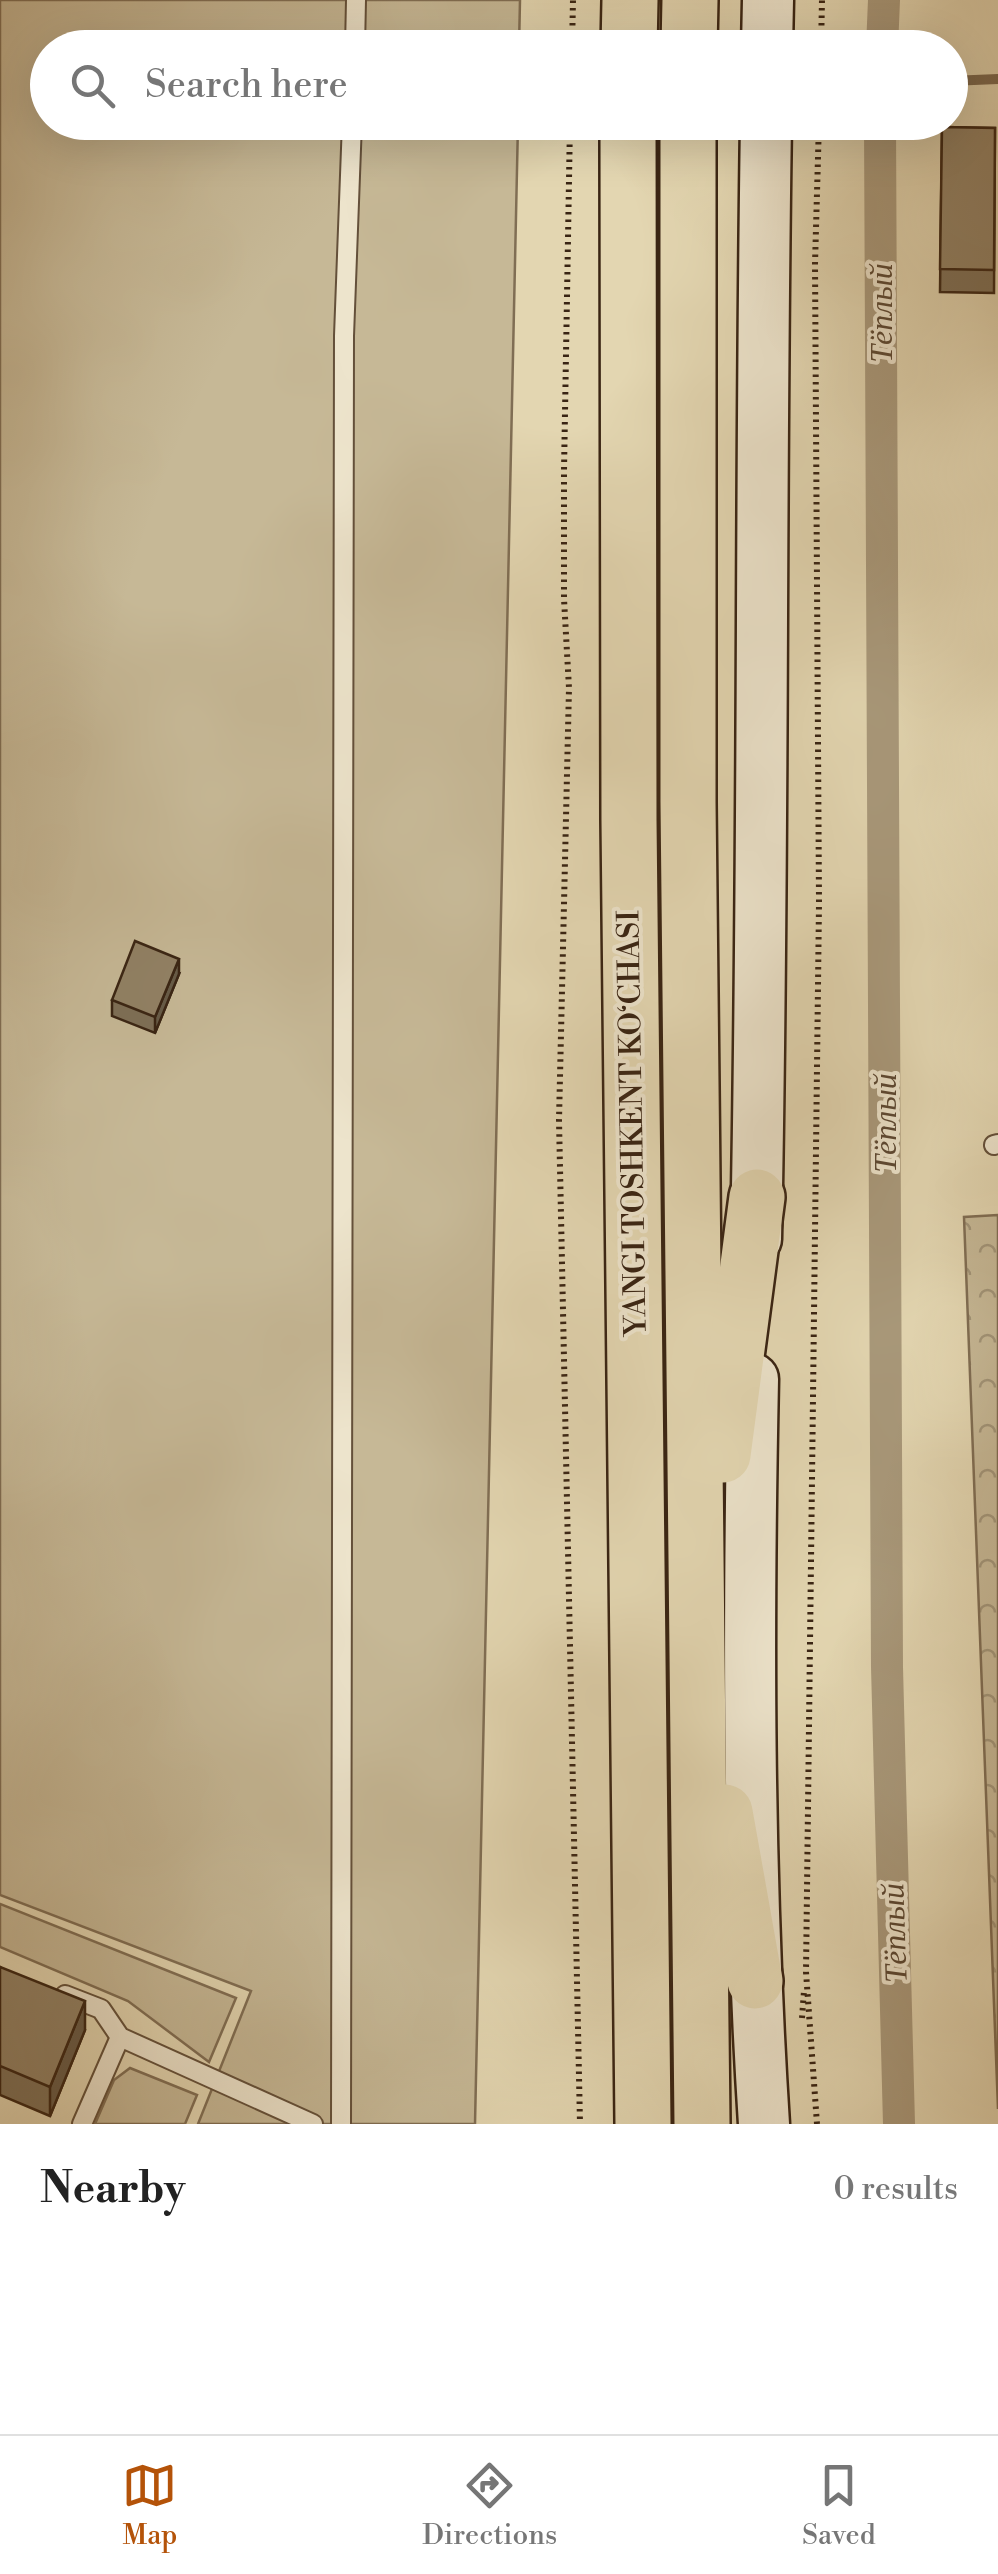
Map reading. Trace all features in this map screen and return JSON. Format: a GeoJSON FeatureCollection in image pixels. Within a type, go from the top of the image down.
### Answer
{"type":"FeatureCollection","features":[{"type":"Feature","properties":{"kind":"highway"},"geometry":{"type":"LineString","coordinates":[[630,0],[630,30]]}},
{"type":"Feature","properties":{"kind":"highway"},"geometry":{"type":"LineString","coordinates":[[689,30],[690,0]]}},
{"type":"Feature","properties":{"kind":"highway","name":"YANGI TOSHKENT KO‘CHASI"},"geometry":{"type":"LineString","coordinates":[[628,140],[628,820],[643,2124]]}},
{"type":"Feature","properties":{"kind":"highway","name":"YANGI TOSHKENT KO‘CHASI"},"geometry":{"type":"LineString","coordinates":[[688,140],[688,802],[702,2124]]}},
{"type":"Feature","properties":{"kind":"highway"},"geometry":{"type":"LineString","coordinates":[[755,1981],[697,1656],[757,1197]]}},
{"type":"Feature","properties":{"kind":"main road"},"geometry":{"type":"LineString","coordinates":[[768,0],[768,30]]}},
{"type":"Feature","properties":{"kind":"main road"},"geometry":{"type":"LineString","coordinates":[[764,2124],[755,1981],[749,1593],[764,748],[766,140]]}},
{"type":"Feature","properties":{"kind":"lane"},"geometry":{"type":"LineString","coordinates":[[355,30],[356,0]]}},
{"type":"Feature","properties":{"kind":"lane"},"geometry":{"type":"LineString","coordinates":[[341,2124],[344,336],[351,140]]}},
{"type":"Feature","properties":{"kind":"lane"},"geometry":{"type":"LineString","coordinates":[[50,1989],[101,2009],[120,2037],[314,2124]]}},
{"type":"Feature","properties":{"kind":"lane"},"geometry":{"type":"LineString","coordinates":[[82,2124],[120,2037]]}},
{"type":"Feature","properties":{"kind":"path"},"geometry":{"type":"LineString","coordinates":[[572,30],[573,0]]}},
{"type":"Feature","properties":{"kind":"path"},"geometry":{"type":"LineString","coordinates":[[821,30],[822,0]]}},
{"type":"Feature","properties":{"kind":"path"},"geometry":{"type":"LineString","coordinates":[[570,140],[564,471],[569,688],[559,1120],[580,2124]]}},
{"type":"Feature","properties":{"kind":"path"},"geometry":{"type":"LineString","coordinates":[[817,2124],[806,1972],[819,904],[815,264],[818,140]]}},
{"type":"Feature","properties":{"kind":"green space"},"geometry":{"type":"Polygon","coordinates":[[[0,0],[520,0],[519,30],[30,30],[30,140],[518,140],[475,2124],[198,2124],[251,1991],[0,1895],[0,0]]]}},
{"type":"Feature","properties":{"kind":"green space"},"geometry":{"type":"Polygon","coordinates":[[[998,1215],[998,2109],[964,1217],[998,1215]]]}},
{"type":"Feature","properties":{"kind":"green space"},"geometry":{"type":"Polygon","coordinates":[[[0,1904],[236,1998],[209,2062],[128,2001],[0,1947],[0,1904]]]}},
{"type":"Feature","properties":{"kind":"green space"},"geometry":{"type":"Polygon","coordinates":[[[130,2068],[197,2095],[185,2124],[95,2124],[114,2080],[130,2068]]]}},
{"type":"Feature","properties":{"kind":"building"},"geometry":{"type":"Polygon","coordinates":[[[968,127],[995,128],[994,270],[940,269],[942,140],[968,140],[968,127]]]}},
{"type":"Feature","properties":{"kind":"building"},"geometry":{"type":"Polygon","coordinates":[[[135,941],[179,959],[155,1017],[112,1000],[135,941]]]}},
{"type":"Feature","properties":{"kind":"building"},"geometry":{"type":"Polygon","coordinates":[[[0,1967],[85,2001],[50,2087],[0,2066],[0,1967]]]}},
{"type":"Feature","properties":{"kind":"waterway","name":"Тёплый"},"geometry":{"type":"LineString","coordinates":[[883,30],[884,0]]}},
{"type":"Feature","properties":{"kind":"waterway"},"geometry":{"type":"LineString","coordinates":[[968,80],[998,79]]}},
{"type":"Feature","properties":{"kind":"waterway","name":"Тёплый"},"geometry":{"type":"LineString","coordinates":[[880,140],[887,1667],[899,2124]]}}]}
